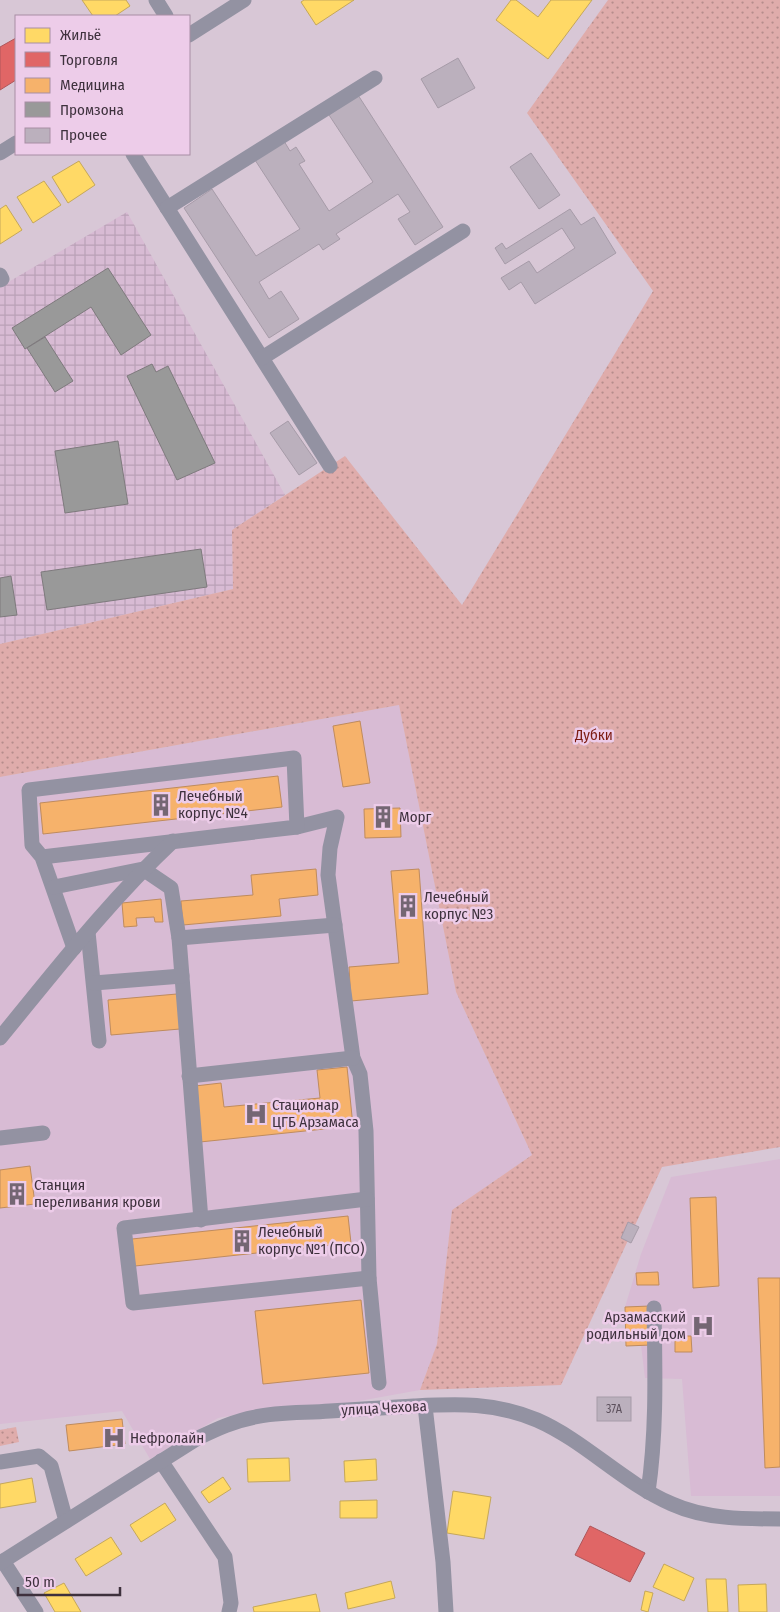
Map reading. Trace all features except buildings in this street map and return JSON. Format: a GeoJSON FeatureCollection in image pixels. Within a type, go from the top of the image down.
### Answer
{"type":"FeatureCollection","features":[{"type":"Feature","properties":{"kind":"street"},"geometry":{"type":"LineString","coordinates":[[156,0],[165,15]]}},
{"type":"Feature","properties":{"kind":"street"},"geometry":{"type":"LineString","coordinates":[[190,34],[244,0]]}},
{"type":"Feature","properties":{"kind":"street"},"geometry":{"type":"LineString","coordinates":[[167,208],[375,78]]}},
{"type":"Feature","properties":{"kind":"street"},"geometry":{"type":"LineString","coordinates":[[0,153],[15,144]]}},
{"type":"Feature","properties":{"kind":"street"},"geometry":{"type":"LineString","coordinates":[[134,155],[330,466]]}},
{"type":"Feature","properties":{"kind":"street"},"geometry":{"type":"LineString","coordinates":[[262,358],[463,231]]}},
{"type":"Feature","properties":{"kind":"street"},"geometry":{"type":"LineString","coordinates":[[0,275],[2,279],[0,280]]}},
{"type":"Feature","properties":{"kind":"street"},"geometry":{"type":"LineString","coordinates":[[74,948],[42,857],[32,845],[29,790],[294,758],[297,826]]}},
{"type":"Feature","properties":{"kind":"street"},"geometry":{"type":"LineString","coordinates":[[42,857],[297,826],[337,817],[330,848],[328,875],[353,1058],[360,1074],[366,1131],[369,1278],[379,1383]]}},
{"type":"Feature","properties":{"kind":"street"},"geometry":{"type":"LineString","coordinates":[[0,1038],[74,948],[143,869],[173,841]]}},
{"type":"Feature","properties":{"kind":"street"},"geometry":{"type":"LineString","coordinates":[[54,887],[143,869],[171,888],[179,938],[201,1220]]}},
{"type":"Feature","properties":{"kind":"street"},"geometry":{"type":"LineString","coordinates":[[179,938],[335,925]]}},
{"type":"Feature","properties":{"kind":"street"},"geometry":{"type":"LineString","coordinates":[[88,932],[100,1041]]}},
{"type":"Feature","properties":{"kind":"street"},"geometry":{"type":"LineString","coordinates":[[94,983],[182,976]]}},
{"type":"Feature","properties":{"kind":"street"},"geometry":{"type":"LineString","coordinates":[[189,1076],[353,1058]]}},
{"type":"Feature","properties":{"kind":"street"},"geometry":{"type":"LineString","coordinates":[[0,1138],[43,1133]]}},
{"type":"Feature","properties":{"kind":"street"},"geometry":{"type":"LineString","coordinates":[[367,1199],[124,1228],[133,1303],[369,1278]]}},
{"type":"Feature","properties":{"kind":"street"},"geometry":{"type":"LineString","coordinates":[[648,1492],[653,1459],[656,1389],[654,1308]]}},
{"type":"Feature","properties":{"kind":"street","name":"улица Чехова"},"geometry":{"type":"LineString","coordinates":[[1,1562],[198,1438],[227,1424],[257,1416],[425,1406],[472,1404],[506,1410],[537,1420],[567,1437],[648,1492],[672,1504],[696,1513],[780,1519]]}},
{"type":"Feature","properties":{"kind":"street"},"geometry":{"type":"LineString","coordinates":[[425,1406],[443,1562],[446,1612]]}},
{"type":"Feature","properties":{"kind":"street"},"geometry":{"type":"LineString","coordinates":[[0,1462],[39,1456],[51,1466],[66,1521]]}},
{"type":"Feature","properties":{"kind":"street"},"geometry":{"type":"LineString","coordinates":[[161,1461],[225,1557],[231,1603],[229,1612]]}},
{"type":"Feature","properties":{"kind":"street"},"geometry":{"type":"LineString","coordinates":[[1,1562],[36,1612]]}},
{"type":"Feature","properties":{"kind":"shaded area"},"geometry":{"type":"Polygon","coordinates":[[[127,212],[285,495],[232,530],[233,589],[0,644],[0,287],[127,212]]]}},
{"type":"Feature","properties":{"kind":"shaded area","name":"Стационар ЦГБ Арзамаса"},"geometry":{"type":"Polygon","coordinates":[[[399,705],[456,992],[532,1155],[452,1210],[437,1344],[420,1390],[348,1403],[279,1407],[218,1418],[150,1459],[122,1411],[0,1424],[0,777],[399,705]]]}},
{"type":"Feature","properties":{"kind":"shaded area","name":"Арзамасский родильный дом"},"geometry":{"type":"Polygon","coordinates":[[[780,1159],[780,1496],[691,1496],[682,1379],[645,1378],[641,1345],[625,1307],[641,1254],[671,1177],[780,1159]]]}},
{"type":"Feature","properties":{"kind":"green space","name":"Дубки"},"geometry":{"type":"Polygon","coordinates":[[[608,0],[780,0],[780,1147],[662,1167],[561,1385],[420,1390],[437,1344],[452,1210],[532,1155],[456,992],[399,705],[0,777],[0,644],[233,589],[232,530],[345,456],[462,605],[653,291],[527,113],[608,0]]]}},
{"type":"Feature","properties":{"kind":"green space"},"geometry":{"type":"Polygon","coordinates":[[[16,1427],[19,1442],[0,1446],[0,1430],[16,1427]]]}},
{"type":"Feature","properties":{"kind":"place","name":"Лечебный корпус №4"},"geometry":{"type":"Point","coordinates":[161,805]}},
{"type":"Feature","properties":{"kind":"place","name":"Морг"},"geometry":{"type":"Point","coordinates":[383,817]}},
{"type":"Feature","properties":{"kind":"place","name":"Лечебный корпус №3"},"geometry":{"type":"Point","coordinates":[408,906]}},
{"type":"Feature","properties":{"kind":"place","name":"Стационар ЦГБ Арзамаса"},"geometry":{"type":"Point","coordinates":[256,1114]}},
{"type":"Feature","properties":{"kind":"place","name":"Станция переливания крови"},"geometry":{"type":"Point","coordinates":[17,1194]}},
{"type":"Feature","properties":{"kind":"place","name":"Лечебный корпус №1 (ПСО)"},"geometry":{"type":"Point","coordinates":[242,1241]}},
{"type":"Feature","properties":{"kind":"place","name":"Арзамасский родильный дом"},"geometry":{"type":"Point","coordinates":[703,1326]}},
{"type":"Feature","properties":{"kind":"place","name":"Нефролайн"},"geometry":{"type":"Point","coordinates":[114,1438]}}]}
